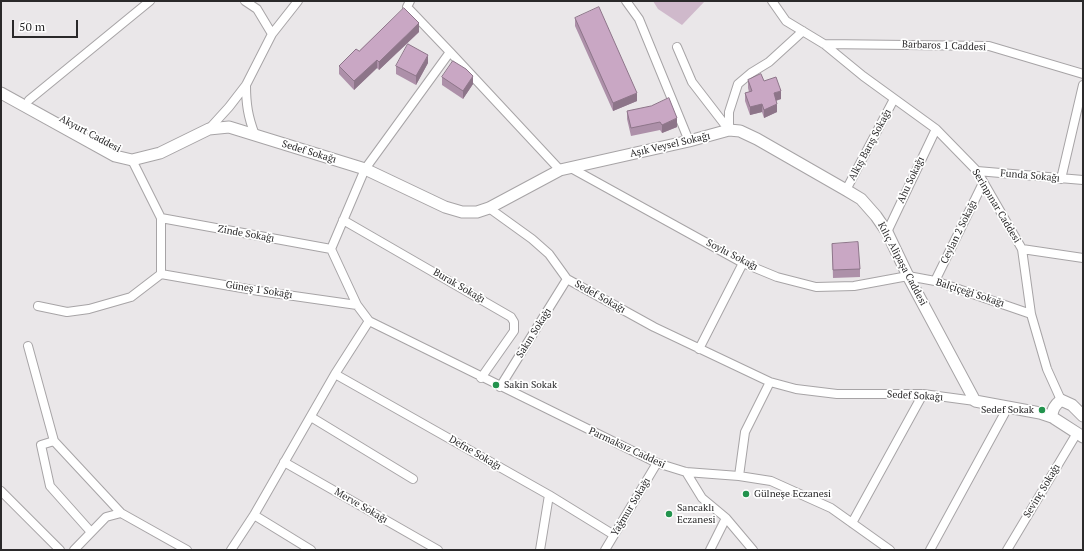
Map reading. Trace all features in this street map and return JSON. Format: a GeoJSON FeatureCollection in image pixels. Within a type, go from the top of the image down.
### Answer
{"type":"FeatureCollection","features":[{"type":"Feature","properties":{"kind":"street"},"geometry":{"type":"LineString","coordinates":[[27,103],[150,1]]}},
{"type":"Feature","properties":{"kind":"street"},"geometry":{"type":"LineString","coordinates":[[245,1],[257,9],[272,34]]}},
{"type":"Feature","properties":{"kind":"street"},"geometry":{"type":"LineString","coordinates":[[209,129],[246,85],[272,34],[298,1]]}},
{"type":"Feature","properties":{"kind":"street","name":"Soylu Sokağı"},"geometry":{"type":"LineString","coordinates":[[410,1],[407,7],[565,169],[743,263],[777,277],[816,287],[854,286],[908,276]]}},
{"type":"Feature","properties":{"kind":"street"},"geometry":{"type":"LineString","coordinates":[[626,1],[639,19],[689,141]]}},
{"type":"Feature","properties":{"kind":"street","name":"Serinpınar Caddesi"},"geometry":{"type":"LineString","coordinates":[[772,1],[786,21],[824,44],[863,76],[936,129],[977,171],[1022,249],[1031,314],[1047,369],[1061,400]]}},
{"type":"Feature","properties":{"kind":"street"},"geometry":{"type":"LineString","coordinates":[[729,130],[729,112],[738,84],[751,73],[769,62],[803,31]]}},
{"type":"Feature","properties":{"kind":"street","name":"Barbaros 1 Caddesi"},"geometry":{"type":"LineString","coordinates":[[824,44],[989,46],[1083,74]]}},
{"type":"Feature","properties":{"kind":"street"},"geometry":{"type":"LineString","coordinates":[[677,48],[692,82],[729,130]]}},
{"type":"Feature","properties":{"kind":"street"},"geometry":{"type":"LineString","coordinates":[[231,550],[254,515],[335,374],[369,321],[357,305],[331,249],[365,169],[450,52]]}},
{"type":"Feature","properties":{"kind":"street","name":"Akyurt Caddesi"},"geometry":{"type":"LineString","coordinates":[[1,85],[27,103],[115,156],[132,160]]}},
{"type":"Feature","properties":{"kind":"street"},"geometry":{"type":"LineString","coordinates":[[246,85],[246,101],[249,119],[255,135]]}},
{"type":"Feature","properties":{"kind":"street"},"geometry":{"type":"LineString","coordinates":[[1061,179],[1083,85]]}},
{"type":"Feature","properties":{"kind":"street","name":"Akyurt Caddesi"},"geometry":{"type":"LineString","coordinates":[[1,93],[27,103]]}},
{"type":"Feature","properties":{"kind":"street","name":"Alkış Barış Sokağı"},"geometry":{"type":"LineString","coordinates":[[846,190],[894,99]]}},
{"type":"Feature","properties":{"kind":"street","name":"Sedef Sokağı"},"geometry":{"type":"LineString","coordinates":[[132,160],[160,153],[209,129],[228,127],[365,169],[445,208],[462,212],[477,212],[489,208],[532,239],[549,254],[567,278],[654,327],[770,382],[796,389],[837,394],[923,394],[975,401],[1040,413],[1052,417]]}},
{"type":"Feature","properties":{"kind":"street","name":"Ahu Sokağı"},"geometry":{"type":"LineString","coordinates":[[887,232],[936,129]]}},
{"type":"Feature","properties":{"kind":"street","name":"Aşık Veysel Sokağı"},"geometry":{"type":"LineString","coordinates":[[489,208],[565,169],[689,141],[729,130]]}},
{"type":"Feature","properties":{"kind":"street","name":"Kılıç Alipaşa Caddesi"},"geometry":{"type":"LineString","coordinates":[[729,130],[740,131],[757,139],[861,199],[876,216],[887,232],[908,276],[975,401]]}},
{"type":"Feature","properties":{"kind":"street"},"geometry":{"type":"LineString","coordinates":[[38,306],[67,312],[89,309],[131,297],[161,274],[161,218],[132,160]]}},
{"type":"Feature","properties":{"kind":"street","name":"Funda Sokağı"},"geometry":{"type":"LineString","coordinates":[[977,171],[1083,180]]}},
{"type":"Feature","properties":{"kind":"street","name":"Ceylan 2 Sokağı"},"geometry":{"type":"LineString","coordinates":[[935,281],[983,183]]}},
{"type":"Feature","properties":{"kind":"street","name":"Zinde Sokağı"},"geometry":{"type":"LineString","coordinates":[[161,218],[331,249]]}},
{"type":"Feature","properties":{"kind":"street","name":"Burak Sokağı"},"geometry":{"type":"LineString","coordinates":[[343,220],[511,316],[514,322],[514,331],[481,378]]}},
{"type":"Feature","properties":{"kind":"street"},"geometry":{"type":"LineString","coordinates":[[1022,249],[1083,258]]}},
{"type":"Feature","properties":{"kind":"street"},"geometry":{"type":"LineString","coordinates":[[699,349],[743,263]]}},
{"type":"Feature","properties":{"kind":"street","name":"Güneş 1 Sokağı"},"geometry":{"type":"LineString","coordinates":[[161,274],[259,291],[357,305]]}},
{"type":"Feature","properties":{"kind":"street","name":"Balçiçeği Sokağı"},"geometry":{"type":"LineString","coordinates":[[908,276],[935,281],[1031,314]]}},
{"type":"Feature","properties":{"kind":"street","name":"Sakın Sokağı"},"geometry":{"type":"LineString","coordinates":[[500,387],[567,278]]}},
{"type":"Feature","properties":{"kind":"street","name":"Parmaksız Caddesi"},"geometry":{"type":"LineString","coordinates":[[369,321],[481,378],[657,463],[686,472],[739,476],[771,481],[831,508],[890,550]]}},
{"type":"Feature","properties":{"kind":"street"},"geometry":{"type":"LineString","coordinates":[[28,346],[54,441],[124,514],[186,550]]}},
{"type":"Feature","properties":{"kind":"street","name":"Defne Sokağı"},"geometry":{"type":"LineString","coordinates":[[335,374],[549,495],[614,535]]}},
{"type":"Feature","properties":{"kind":"street"},"geometry":{"type":"LineString","coordinates":[[739,476],[745,432],[770,382]]}},
{"type":"Feature","properties":{"kind":"street"},"geometry":{"type":"LineString","coordinates":[[852,523],[923,394]]}},
{"type":"Feature","properties":{"kind":"street"},"geometry":{"type":"LineString","coordinates":[[1067,426],[1073,421],[1076,415],[1080,413],[1072,405],[1061,400],[1055,405],[1052,412],[1052,417],[1080,435]]}},
{"type":"Feature","properties":{"kind":"street"},"geometry":{"type":"LineString","coordinates":[[930,550],[1008,407]]}},
{"type":"Feature","properties":{"kind":"street"},"geometry":{"type":"LineString","coordinates":[[311,417],[413,478]]}},
{"type":"Feature","properties":{"kind":"street","name":"Sevinç Sokağı"},"geometry":{"type":"LineString","coordinates":[[1006,550],[1080,435]]}},
{"type":"Feature","properties":{"kind":"street"},"geometry":{"type":"LineString","coordinates":[[54,441],[41,445],[50,486],[91,532]]}},
{"type":"Feature","properties":{"kind":"street","name":"Merve Sokağı"},"geometry":{"type":"LineString","coordinates":[[284,462],[438,550]]}},
{"type":"Feature","properties":{"kind":"street","name":"Yağmur Sokağı"},"geometry":{"type":"LineString","coordinates":[[605,550],[657,463]]}},
{"type":"Feature","properties":{"kind":"street"},"geometry":{"type":"LineString","coordinates":[[686,472],[702,498],[726,518],[753,550]]}},
{"type":"Feature","properties":{"kind":"street"},"geometry":{"type":"LineString","coordinates":[[1,491],[60,550]]}},
{"type":"Feature","properties":{"kind":"street"},"geometry":{"type":"LineString","coordinates":[[540,550],[549,495]]}},
{"type":"Feature","properties":{"kind":"street"},"geometry":{"type":"LineString","coordinates":[[74,550],[106,517],[124,514]]}},
{"type":"Feature","properties":{"kind":"street"},"geometry":{"type":"LineString","coordinates":[[254,515],[310,550]]}},
{"type":"Feature","properties":{"kind":"street"},"geometry":{"type":"LineString","coordinates":[[710,550],[726,518]]}},
{"type":"Feature","properties":{"kind":"shaded area"},"geometry":{"type":"Polygon","coordinates":[[[653,1],[705,1],[682,25],[658,9],[653,1]]]}},
{"type":"Feature","properties":{"kind":"building"},"geometry":{"type":"Polygon","coordinates":[[[599,7],[637,93],[613,103],[575,18],[599,7]]]}},
{"type":"Feature","properties":{"kind":"building"},"geometry":{"type":"Polygon","coordinates":[[[404,8],[419,23],[379,62],[377,60],[354,81],[339,66],[356,49],[359,51],[404,8]]]}},
{"type":"Feature","properties":{"kind":"building"},"geometry":{"type":"Polygon","coordinates":[[[408,44],[428,55],[416,76],[396,66],[408,44]]]}},
{"type":"Feature","properties":{"kind":"building"},"geometry":{"type":"Polygon","coordinates":[[[453,61],[466,69],[473,76],[463,91],[442,77],[453,61]]]}},
{"type":"Feature","properties":{"kind":"building"},"geometry":{"type":"Polygon","coordinates":[[[761,74],[764,81],[776,77],[781,91],[774,93],[777,104],[764,110],[762,104],[750,107],[745,93],[752,91],[748,80],[761,74]]]}},
{"type":"Feature","properties":{"kind":"building"},"geometry":{"type":"Polygon","coordinates":[[[669,98],[677,118],[662,125],[660,122],[631,128],[627,111],[651,106],[669,98]]]}},
{"type":"Feature","properties":{"kind":"building"},"geometry":{"type":"Polygon","coordinates":[[[858,242],[860,269],[833,270],[832,244],[858,242]]]}},
{"type":"Feature","properties":{"kind":"place","name":"Sakin Sokak"},"geometry":{"type":"Point","coordinates":[496,385]}},
{"type":"Feature","properties":{"kind":"place","name":"Sedef Sokak"},"geometry":{"type":"Point","coordinates":[1042,410]}},
{"type":"Feature","properties":{"kind":"place","name":"Gülneşe Eczanesi"},"geometry":{"type":"Point","coordinates":[746,494]}},
{"type":"Feature","properties":{"kind":"place","name":"Sancaklı Eczanesi"},"geometry":{"type":"Point","coordinates":[669,514]}}]}
